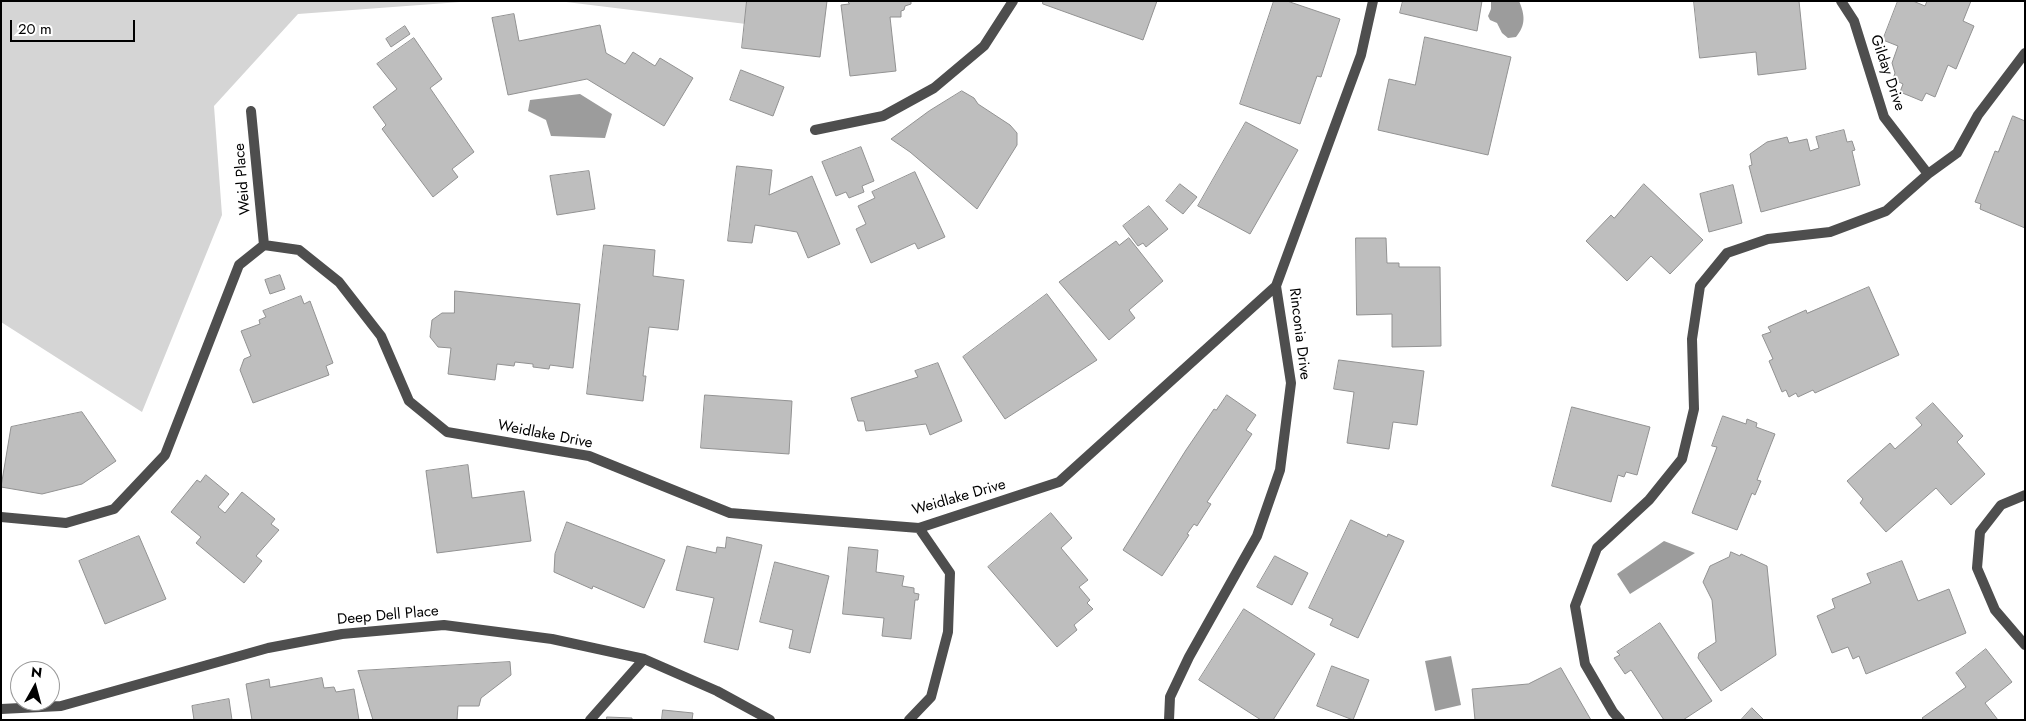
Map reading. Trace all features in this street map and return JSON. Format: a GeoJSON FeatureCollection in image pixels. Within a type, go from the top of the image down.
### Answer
{"type":"FeatureCollection","features":[{"type":"Feature","properties":{"kind":"street"},"geometry":{"type":"LineString","coordinates":[[815,130],[883,116],[934,88],[984,46],[1013,1]]}},
{"type":"Feature","properties":{"kind":"street","name":"Rinconia Drive"},"geometry":{"type":"LineString","coordinates":[[1169,720],[1170,697],[1189,657],[1257,536],[1280,470],[1291,383],[1276,286],[1361,55],[1372,1]]}},
{"type":"Feature","properties":{"kind":"street","name":"Gilday Drive"},"geometry":{"type":"LineString","coordinates":[[1841,1],[1854,21],[1884,118],[1928,174]]}},
{"type":"Feature","properties":{"kind":"street"},"geometry":{"type":"LineString","coordinates":[[1620,720],[1613,712],[1585,664],[1575,606],[1597,548],[1649,500],[1682,459],[1694,408],[1692,339],[1700,286],[1727,253],[1768,239],[1830,232],[1886,211],[1928,174],[1957,154],[1978,115],[2025,53]]}},
{"type":"Feature","properties":{"kind":"street","name":"Weid Place"},"geometry":{"type":"LineString","coordinates":[[251,111],[264,245]]}},
{"type":"Feature","properties":{"kind":"street"},"geometry":{"type":"LineString","coordinates":[[1,517],[66,523],[114,510],[165,455],[239,265],[264,245]]}},
{"type":"Feature","properties":{"kind":"street","name":"Weidlake Drive"},"geometry":{"type":"LineString","coordinates":[[264,245],[299,250],[339,282],[381,336],[409,401],[447,432],[589,456],[730,513],[919,528],[1059,482],[1276,286]]}},
{"type":"Feature","properties":{"kind":"street"},"geometry":{"type":"LineString","coordinates":[[2025,495],[2001,505],[1980,532],[1977,568],[1995,610],[2025,645]]}},
{"type":"Feature","properties":{"kind":"street"},"geometry":{"type":"LineString","coordinates":[[909,720],[931,697],[948,632],[950,573],[919,528]]}},
{"type":"Feature","properties":{"kind":"street","name":"Deep Dell Place"},"geometry":{"type":"LineString","coordinates":[[1,709],[61,706],[268,648],[342,634],[444,625],[552,639],[644,660],[717,691],[770,720]]}},
{"type":"Feature","properties":{"kind":"street"},"geometry":{"type":"LineString","coordinates":[[590,720],[644,660]]}},
{"type":"Feature","properties":{"kind":"shaded area"},"geometry":{"type":"Polygon","coordinates":[[[1,1],[474,1],[298,14],[214,106],[222,215],[142,412],[1,322],[1,1]]]}},
{"type":"Feature","properties":{"kind":"shaded area"},"geometry":{"type":"Polygon","coordinates":[[[558,1],[749,1],[746,24],[558,1]]]}},
{"type":"Feature","properties":{"kind":"shaded area"},"geometry":{"type":"Polygon","coordinates":[[[1491,1],[1519,1],[1523,24],[1516,37],[1508,38],[1502,33],[1497,23],[1490,20],[1488,16],[1491,9],[1491,1]]]}},
{"type":"Feature","properties":{"kind":"shaded area"},"geometry":{"type":"Polygon","coordinates":[[[580,94],[612,114],[605,138],[551,136],[546,120],[528,111],[530,100],[580,94]]]}},
{"type":"Feature","properties":{"kind":"shaded area"},"geometry":{"type":"Polygon","coordinates":[[[1664,541],[1695,553],[1630,594],[1617,574],[1664,541]]]}},
{"type":"Feature","properties":{"kind":"shaded area"},"geometry":{"type":"Polygon","coordinates":[[[1451,656],[1461,705],[1435,711],[1425,661],[1451,656]]]}},
{"type":"Feature","properties":{"kind":"building"},"geometry":{"type":"Polygon","coordinates":[[[747,1],[827,1],[820,57],[742,48],[747,1]]]}},
{"type":"Feature","properties":{"kind":"building"},"geometry":{"type":"Polygon","coordinates":[[[848,1],[911,1],[911,4],[905,6],[904,10],[901,11],[901,17],[890,17],[896,71],[850,76],[841,5],[849,4],[848,1]]]}},
{"type":"Feature","properties":{"kind":"building"},"geometry":{"type":"Polygon","coordinates":[[[1043,1],[1157,1],[1143,40],[1043,4],[1043,1]]]}},
{"type":"Feature","properties":{"kind":"building"},"geometry":{"type":"Polygon","coordinates":[[[1274,1],[1287,1],[1340,19],[1321,77],[1317,76],[1300,124],[1240,104],[1274,1]]]}},
{"type":"Feature","properties":{"kind":"building"},"geometry":{"type":"Polygon","coordinates":[[[1403,1],[1482,1],[1477,31],[1400,13],[1403,1]]]}},
{"type":"Feature","properties":{"kind":"building"},"geometry":{"type":"Polygon","coordinates":[[[1694,1],[1799,1],[1806,69],[1758,75],[1756,52],[1700,58],[1694,1]]]}},
{"type":"Feature","properties":{"kind":"building"},"geometry":{"type":"Polygon","coordinates":[[[1898,1],[1913,1],[1925,6],[1927,1],[1971,1],[1963,21],[1974,26],[1956,69],[1948,65],[1935,97],[1926,93],[1922,101],[1900,92],[1903,84],[1893,79],[1895,73],[1892,63],[1898,46],[1883,40],[1898,1]]]}},
{"type":"Feature","properties":{"kind":"building"},"geometry":{"type":"Polygon","coordinates":[[[514,14],[519,41],[600,25],[606,53],[625,64],[633,52],[655,66],[660,58],[693,78],[664,126],[587,79],[508,95],[492,18],[514,14]]]}},
{"type":"Feature","properties":{"kind":"building"},"geometry":{"type":"Polygon","coordinates":[[[405,26],[410,34],[391,47],[386,39],[405,26]]]}},
{"type":"Feature","properties":{"kind":"building"},"geometry":{"type":"Polygon","coordinates":[[[1425,37],[1511,57],[1488,155],[1378,130],[1389,79],[1415,85],[1425,37]]]}},
{"type":"Feature","properties":{"kind":"building"},"geometry":{"type":"Polygon","coordinates":[[[414,38],[442,79],[430,88],[474,152],[452,169],[458,177],[433,197],[382,129],[386,125],[373,107],[397,89],[377,64],[414,38]]]}},
{"type":"Feature","properties":{"kind":"building"},"geometry":{"type":"Polygon","coordinates":[[[741,70],[784,87],[773,116],[730,100],[741,70]]]}},
{"type":"Feature","properties":{"kind":"building"},"geometry":{"type":"Polygon","coordinates":[[[962,91],[1010,125],[1017,133],[1017,145],[977,209],[910,152],[891,139],[929,111],[962,91]]]}},
{"type":"Feature","properties":{"kind":"building"},"geometry":{"type":"Polygon","coordinates":[[[2013,116],[2025,121],[2025,228],[1980,209],[1981,204],[1975,202],[1995,151],[1998,152],[2013,116]]]}},
{"type":"Feature","properties":{"kind":"building"},"geometry":{"type":"Polygon","coordinates":[[[1246,122],[1298,150],[1250,234],[1198,206],[1246,122]]]}},
{"type":"Feature","properties":{"kind":"building"},"geometry":{"type":"Polygon","coordinates":[[[1844,130],[1847,142],[1852,141],[1855,150],[1852,151],[1860,185],[1761,212],[1749,166],[1752,165],[1750,154],[1767,142],[1787,137],[1789,143],[1807,139],[1810,151],[1819,148],[1816,137],[1844,130]]]}},
{"type":"Feature","properties":{"kind":"building"},"geometry":{"type":"Polygon","coordinates":[[[861,147],[874,181],[862,186],[864,192],[849,198],[846,192],[836,196],[822,162],[861,147]]]}},
{"type":"Feature","properties":{"kind":"building"},"geometry":{"type":"Polygon","coordinates":[[[737,166],[772,170],[769,195],[812,176],[840,244],[808,258],[797,232],[755,225],[752,243],[728,241],[737,166]]]}},
{"type":"Feature","properties":{"kind":"building"},"geometry":{"type":"Polygon","coordinates":[[[589,171],[595,209],[557,215],[550,176],[589,171]]]}},
{"type":"Feature","properties":{"kind":"building"},"geometry":{"type":"Polygon","coordinates":[[[915,172],[945,237],[918,249],[915,243],[871,263],[856,229],[866,224],[858,206],[875,198],[872,192],[915,172]]]}},
{"type":"Feature","properties":{"kind":"building"},"geometry":{"type":"Polygon","coordinates":[[[1180,184],[1197,197],[1183,214],[1166,201],[1180,184]]]}},
{"type":"Feature","properties":{"kind":"building"},"geometry":{"type":"Polygon","coordinates":[[[1644,184],[1703,240],[1670,274],[1651,256],[1627,281],[1586,241],[1611,215],[1614,218],[1644,184]]]}},
{"type":"Feature","properties":{"kind":"building"},"geometry":{"type":"Polygon","coordinates":[[[1733,185],[1742,223],[1709,232],[1700,194],[1733,185]]]}},
{"type":"Feature","properties":{"kind":"building"},"geometry":{"type":"Polygon","coordinates":[[[1149,206],[1168,229],[1146,247],[1143,243],[1138,246],[1123,226],[1149,206]]]}},
{"type":"Feature","properties":{"kind":"building"},"geometry":{"type":"Polygon","coordinates":[[[1129,238],[1163,281],[1129,310],[1135,318],[1109,340],[1059,282],[1116,241],[1119,245],[1129,238]]]}},
{"type":"Feature","properties":{"kind":"building"},"geometry":{"type":"Polygon","coordinates":[[[1356,238],[1386,238],[1387,263],[1399,263],[1399,267],[1440,267],[1441,346],[1392,347],[1392,314],[1357,315],[1356,238]]]}},
{"type":"Feature","properties":{"kind":"building"},"geometry":{"type":"Polygon","coordinates":[[[604,245],[655,250],[653,276],[684,280],[678,330],[649,327],[643,376],[646,376],[643,401],[587,394],[604,245]]]}},
{"type":"Feature","properties":{"kind":"building"},"geometry":{"type":"Polygon","coordinates":[[[280,275],[285,289],[270,294],[265,280],[280,275]]]}},
{"type":"Feature","properties":{"kind":"building"},"geometry":{"type":"Polygon","coordinates":[[[1869,287],[1899,355],[1815,393],[1813,390],[1798,397],[1796,393],[1789,397],[1786,390],[1782,392],[1769,361],[1773,359],[1762,335],[1771,332],[1768,327],[1806,310],[1807,313],[1869,287]]]}},
{"type":"Feature","properties":{"kind":"building"},"geometry":{"type":"Polygon","coordinates":[[[455,291],[580,304],[573,368],[550,365],[549,369],[533,367],[533,364],[515,362],[514,366],[497,364],[495,380],[448,374],[451,348],[438,347],[430,337],[432,320],[442,313],[454,313],[455,291]]]}},
{"type":"Feature","properties":{"kind":"building"},"geometry":{"type":"Polygon","coordinates":[[[1047,294],[1097,360],[1005,419],[963,357],[1047,294]]]}},
{"type":"Feature","properties":{"kind":"building"},"geometry":{"type":"Polygon","coordinates":[[[301,296],[304,304],[310,301],[333,363],[326,366],[329,375],[253,403],[240,370],[244,359],[251,356],[241,331],[260,324],[259,320],[266,317],[263,311],[301,296]]]}},
{"type":"Feature","properties":{"kind":"building"},"geometry":{"type":"Polygon","coordinates":[[[1339,360],[1424,371],[1417,425],[1393,422],[1389,449],[1347,443],[1354,392],[1334,389],[1339,360]]]}},
{"type":"Feature","properties":{"kind":"building"},"geometry":{"type":"Polygon","coordinates":[[[938,363],[962,421],[930,435],[926,424],[866,431],[864,421],[858,421],[851,398],[918,377],[915,371],[938,363]]]}},
{"type":"Feature","properties":{"kind":"building"},"geometry":{"type":"Polygon","coordinates":[[[705,395],[792,401],[789,454],[701,448],[705,395]]]}},
{"type":"Feature","properties":{"kind":"building"},"geometry":{"type":"Polygon","coordinates":[[[1227,395],[1256,415],[1246,430],[1252,434],[1207,502],[1211,504],[1197,526],[1194,524],[1187,534],[1189,535],[1162,576],[1123,550],[1186,450],[1214,409],[1216,410],[1227,395]]]}},
{"type":"Feature","properties":{"kind":"building"},"geometry":{"type":"Polygon","coordinates":[[[1933,403],[1963,436],[1957,442],[1985,474],[1951,505],[1936,488],[1886,532],[1860,503],[1863,499],[1847,481],[1890,443],[1895,449],[1922,425],[1916,418],[1933,403]]]}},
{"type":"Feature","properties":{"kind":"building"},"geometry":{"type":"Polygon","coordinates":[[[1572,407],[1650,427],[1637,475],[1626,472],[1624,477],[1618,475],[1611,502],[1552,486],[1572,407]]]}},
{"type":"Feature","properties":{"kind":"building"},"geometry":{"type":"Polygon","coordinates":[[[82,412],[116,461],[82,484],[42,494],[1,487],[11,427],[82,412]]]}},
{"type":"Feature","properties":{"kind":"building"},"geometry":{"type":"Polygon","coordinates":[[[1723,416],[1746,424],[1747,419],[1757,423],[1756,427],[1775,434],[1757,480],[1761,481],[1755,495],[1752,493],[1737,530],[1692,513],[1717,447],[1712,446],[1723,416]]]}},
{"type":"Feature","properties":{"kind":"building"},"geometry":{"type":"Polygon","coordinates":[[[468,465],[472,498],[524,491],[531,541],[437,553],[426,471],[468,465]]]}},
{"type":"Feature","properties":{"kind":"building"},"geometry":{"type":"Polygon","coordinates":[[[206,475],[229,494],[218,507],[225,513],[242,492],[275,519],[271,524],[279,530],[256,556],[262,561],[244,583],[196,543],[201,537],[171,512],[197,480],[200,482],[206,475]]]}},
{"type":"Feature","properties":{"kind":"building"},"geometry":{"type":"Polygon","coordinates":[[[1051,513],[1072,538],[1061,548],[1088,580],[1079,587],[1090,600],[1087,603],[1093,609],[1074,625],[1077,630],[1057,647],[988,567],[1051,513]]]}},
{"type":"Feature","properties":{"kind":"building"},"geometry":{"type":"Polygon","coordinates":[[[1351,520],[1387,537],[1388,534],[1404,541],[1358,638],[1330,625],[1333,619],[1309,608],[1351,520]]]}},
{"type":"Feature","properties":{"kind":"building"},"geometry":{"type":"Polygon","coordinates":[[[567,522],[665,560],[644,608],[593,586],[592,589],[554,572],[555,554],[567,522]]]}},
{"type":"Feature","properties":{"kind":"building"},"geometry":{"type":"Polygon","coordinates":[[[139,536],[166,599],[105,624],[79,561],[139,536]]]}},
{"type":"Feature","properties":{"kind":"building"},"geometry":{"type":"Polygon","coordinates":[[[727,537],[762,545],[738,650],[704,642],[714,598],[676,590],[687,546],[716,553],[717,547],[725,548],[727,537]]]}},
{"type":"Feature","properties":{"kind":"building"},"geometry":{"type":"Polygon","coordinates":[[[849,547],[878,550],[876,572],[904,576],[902,586],[914,588],[914,593],[919,594],[918,600],[915,600],[911,639],[882,636],[884,618],[843,614],[849,547]]]}},
{"type":"Feature","properties":{"kind":"building"},"geometry":{"type":"Polygon","coordinates":[[[1731,552],[1740,556],[1741,554],[1767,566],[1776,655],[1721,691],[1698,658],[1699,653],[1716,642],[1712,600],[1703,582],[1710,566],[1729,557],[1731,552]]]}},
{"type":"Feature","properties":{"kind":"building"},"geometry":{"type":"Polygon","coordinates":[[[1275,556],[1308,573],[1292,605],[1257,587],[1275,556]]]}},
{"type":"Feature","properties":{"kind":"building"},"geometry":{"type":"Polygon","coordinates":[[[1902,561],[1918,601],[1949,589],[1966,633],[1866,674],[1859,656],[1853,659],[1848,647],[1832,653],[1817,616],[1835,608],[1832,599],[1871,583],[1867,574],[1902,561]]]}},
{"type":"Feature","properties":{"kind":"building"},"geometry":{"type":"Polygon","coordinates":[[[775,562],[829,576],[810,653],[789,648],[793,630],[760,622],[775,562]]]}},
{"type":"Feature","properties":{"kind":"building"},"geometry":{"type":"Polygon","coordinates":[[[1244,609],[1315,654],[1273,720],[1261,720],[1199,680],[1244,609]]]}},
{"type":"Feature","properties":{"kind":"building"},"geometry":{"type":"Polygon","coordinates":[[[1660,623],[1712,701],[1683,720],[1664,720],[1631,670],[1625,674],[1614,658],[1620,655],[1617,652],[1660,623]]]}},
{"type":"Feature","properties":{"kind":"building"},"geometry":{"type":"Polygon","coordinates":[[[1986,649],[2012,682],[1985,703],[1998,720],[1924,720],[1922,718],[1966,687],[1956,673],[1986,649]]]}},
{"type":"Feature","properties":{"kind":"building"},"geometry":{"type":"Polygon","coordinates":[[[510,662],[511,675],[481,698],[479,706],[458,706],[457,720],[373,720],[358,671],[510,662]]]}},
{"type":"Feature","properties":{"kind":"building"},"geometry":{"type":"Polygon","coordinates":[[[1332,666],[1369,680],[1353,720],[1317,706],[1332,666]]]}},
{"type":"Feature","properties":{"kind":"building"},"geometry":{"type":"Polygon","coordinates":[[[1561,668],[1591,720],[1475,720],[1472,689],[1528,684],[1561,668]]]}},
{"type":"Feature","properties":{"kind":"building"},"geometry":{"type":"Polygon","coordinates":[[[322,678],[324,688],[334,687],[336,692],[354,689],[359,720],[252,720],[246,684],[269,679],[270,687],[322,678]]]}},
{"type":"Feature","properties":{"kind":"building"},"geometry":{"type":"Polygon","coordinates":[[[229,699],[232,720],[194,720],[192,706],[229,699]]]}},
{"type":"Feature","properties":{"kind":"building"},"geometry":{"type":"Polygon","coordinates":[[[1752,708],[1764,720],[1741,720],[1752,708]]]}},
{"type":"Feature","properties":{"kind":"building"},"geometry":{"type":"Polygon","coordinates":[[[663,710],[693,713],[692,720],[662,720],[663,710]]]}},
{"type":"Feature","properties":{"kind":"building"},"geometry":{"type":"Polygon","coordinates":[[[607,717],[632,718],[632,720],[607,720],[607,717]]]}}]}
